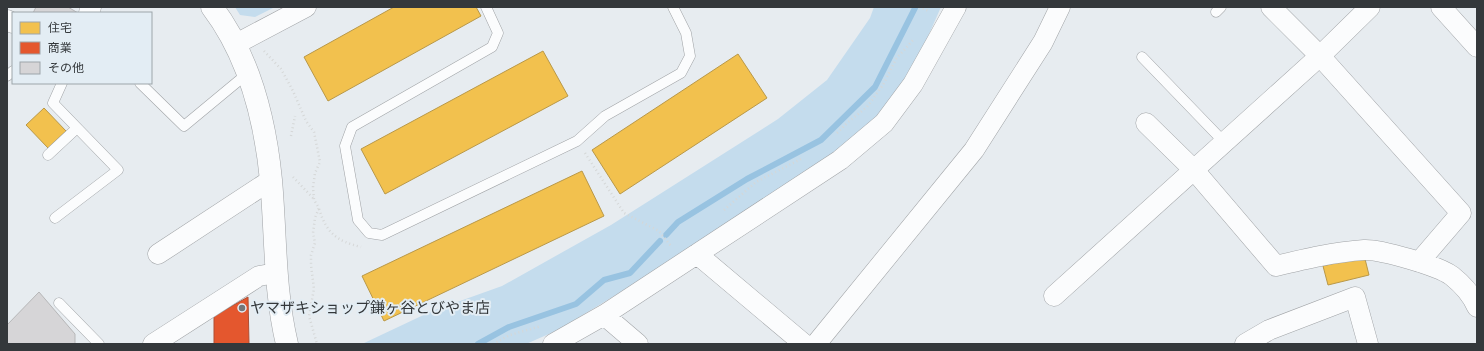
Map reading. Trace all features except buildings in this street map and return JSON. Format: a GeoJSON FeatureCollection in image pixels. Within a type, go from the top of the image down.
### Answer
{"type":"FeatureCollection","features":[{"type":"Feature","properties":{"kind":"street"},"geometry":{"type":"LineString","coordinates":[[212,7],[236,44],[256,96],[262,121],[271,180],[276,273],[287,344]]}},
{"type":"Feature","properties":{"kind":"street"},"geometry":{"type":"LineString","coordinates":[[236,44],[306,7]]}},
{"type":"Feature","properties":{"kind":"street"},"geometry":{"type":"LineString","coordinates":[[553,344],[604,315],[840,160],[884,123],[913,84],[956,7]]}},
{"type":"Feature","properties":{"kind":"street"},"geometry":{"type":"LineString","coordinates":[[816,344],[974,150],[1043,42],[1060,7]]}},
{"type":"Feature","properties":{"kind":"street"},"geometry":{"type":"LineString","coordinates":[[1271,7],[1320,56],[1461,212],[1419,262]]}},
{"type":"Feature","properties":{"kind":"street"},"geometry":{"type":"LineString","coordinates":[[1054,296],[1320,56],[1370,7]]}},
{"type":"Feature","properties":{"kind":"street"},"geometry":{"type":"LineString","coordinates":[[1440,7],[1477,47]]}},
{"type":"Feature","properties":{"kind":"street"},"geometry":{"type":"LineString","coordinates":[[1146,123],[1194,170],[1276,266],[1315,257],[1365,250],[1419,262],[1451,275],[1476,299]]}},
{"type":"Feature","properties":{"kind":"street"},"geometry":{"type":"LineString","coordinates":[[158,254],[271,180]]}},
{"type":"Feature","properties":{"kind":"street"},"geometry":{"type":"LineString","coordinates":[[697,254],[804,344]]}},
{"type":"Feature","properties":{"kind":"street"},"geometry":{"type":"LineString","coordinates":[[153,344],[259,276],[276,273]]}},
{"type":"Feature","properties":{"kind":"street"},"geometry":{"type":"LineString","coordinates":[[1245,344],[1269,330],[1355,297],[1368,344]]}},
{"type":"Feature","properties":{"kind":"street"},"geometry":{"type":"LineString","coordinates":[[604,315],[638,344]]}},
{"type":"Feature","properties":{"kind":"lane"},"geometry":{"type":"LineString","coordinates":[[486,7],[498,33],[492,48],[352,126],[345,146],[358,220],[369,232],[382,235],[577,141],[605,116],[681,73],[690,56],[686,33],[673,7]]}},
{"type":"Feature","properties":{"kind":"lane"},"geometry":{"type":"LineString","coordinates":[[1142,57],[1224,142]]}},
{"type":"Feature","properties":{"kind":"lane"},"geometry":{"type":"LineString","coordinates":[[141,84],[184,126],[248,73]]}},
{"type":"Feature","properties":{"kind":"lane"},"geometry":{"type":"LineString","coordinates":[[55,218],[118,170],[53,103],[62,84]]}},
{"type":"Feature","properties":{"kind":"lane"},"geometry":{"type":"LineString","coordinates":[[48,154],[77,128]]}},
{"type":"Feature","properties":{"kind":"lane"},"geometry":{"type":"LineString","coordinates":[[59,303],[99,344]]}},
{"type":"Feature","properties":{"kind":"path"},"geometry":{"type":"LineString","coordinates":[[919,7],[930,11]]}},
{"type":"Feature","properties":{"kind":"path"},"geometry":{"type":"LineString","coordinates":[[926,17],[932,7]]}},
{"type":"Feature","properties":{"kind":"path"},"geometry":{"type":"LineString","coordinates":[[832,138],[867,106],[883,85],[896,58],[913,40],[916,34]]}},
{"type":"Feature","properties":{"kind":"path"},"geometry":{"type":"LineString","coordinates":[[272,58],[281,68],[294,91],[306,121],[314,132],[320,162],[315,173],[313,187],[314,200]]}},
{"type":"Feature","properties":{"kind":"path"},"geometry":{"type":"LineString","coordinates":[[291,136],[296,116]]}},
{"type":"Feature","properties":{"kind":"path"},"geometry":{"type":"LineString","coordinates":[[577,141],[624,213],[659,231],[672,247]]}},
{"type":"Feature","properties":{"kind":"path"},"geometry":{"type":"LineString","coordinates":[[719,214],[756,182],[804,157]]}},
{"type":"Feature","properties":{"kind":"path"},"geometry":{"type":"LineString","coordinates":[[294,177],[314,200],[330,232],[344,243],[364,248]]}},
{"type":"Feature","properties":{"kind":"path"},"geometry":{"type":"LineString","coordinates":[[316,344],[309,316],[314,289],[312,255],[315,243],[313,232],[318,208]]}},
{"type":"Feature","properties":{"kind":"path"},"geometry":{"type":"LineString","coordinates":[[665,251],[678,243]]}},
{"type":"Feature","properties":{"kind":"path"},"geometry":{"type":"LineString","coordinates":[[493,344],[510,335],[546,324]]}},
{"type":"Feature","properties":{"kind":"shaded area"},"geometry":{"type":"Polygon","coordinates":[[[235,7],[275,7],[255,17],[240,15],[235,7]]]}},
{"type":"Feature","properties":{"kind":"shaded area"},"geometry":{"type":"Polygon","coordinates":[[[874,7],[941,7],[922,50],[902,86],[859,137],[726,228],[558,330],[526,344],[362,344],[432,311],[502,286],[611,225],[778,119],[827,80],[870,18],[874,7]]]}},
{"type":"Feature","properties":{"kind":"waterway"},"geometry":{"type":"LineString","coordinates":[[666,235],[678,222],[747,179],[821,140],[875,87],[915,8]]}},
{"type":"Feature","properties":{"kind":"waterway"},"geometry":{"type":"LineString","coordinates":[[478,344],[509,327],[576,304],[604,280],[630,273],[660,241]]}},
{"type":"Feature","properties":{"kind":"place","name":"ヤマザキショップ鎌ヶ谷とびやま店"},"geometry":{"type":"Point","coordinates":[242,308]}}]}
